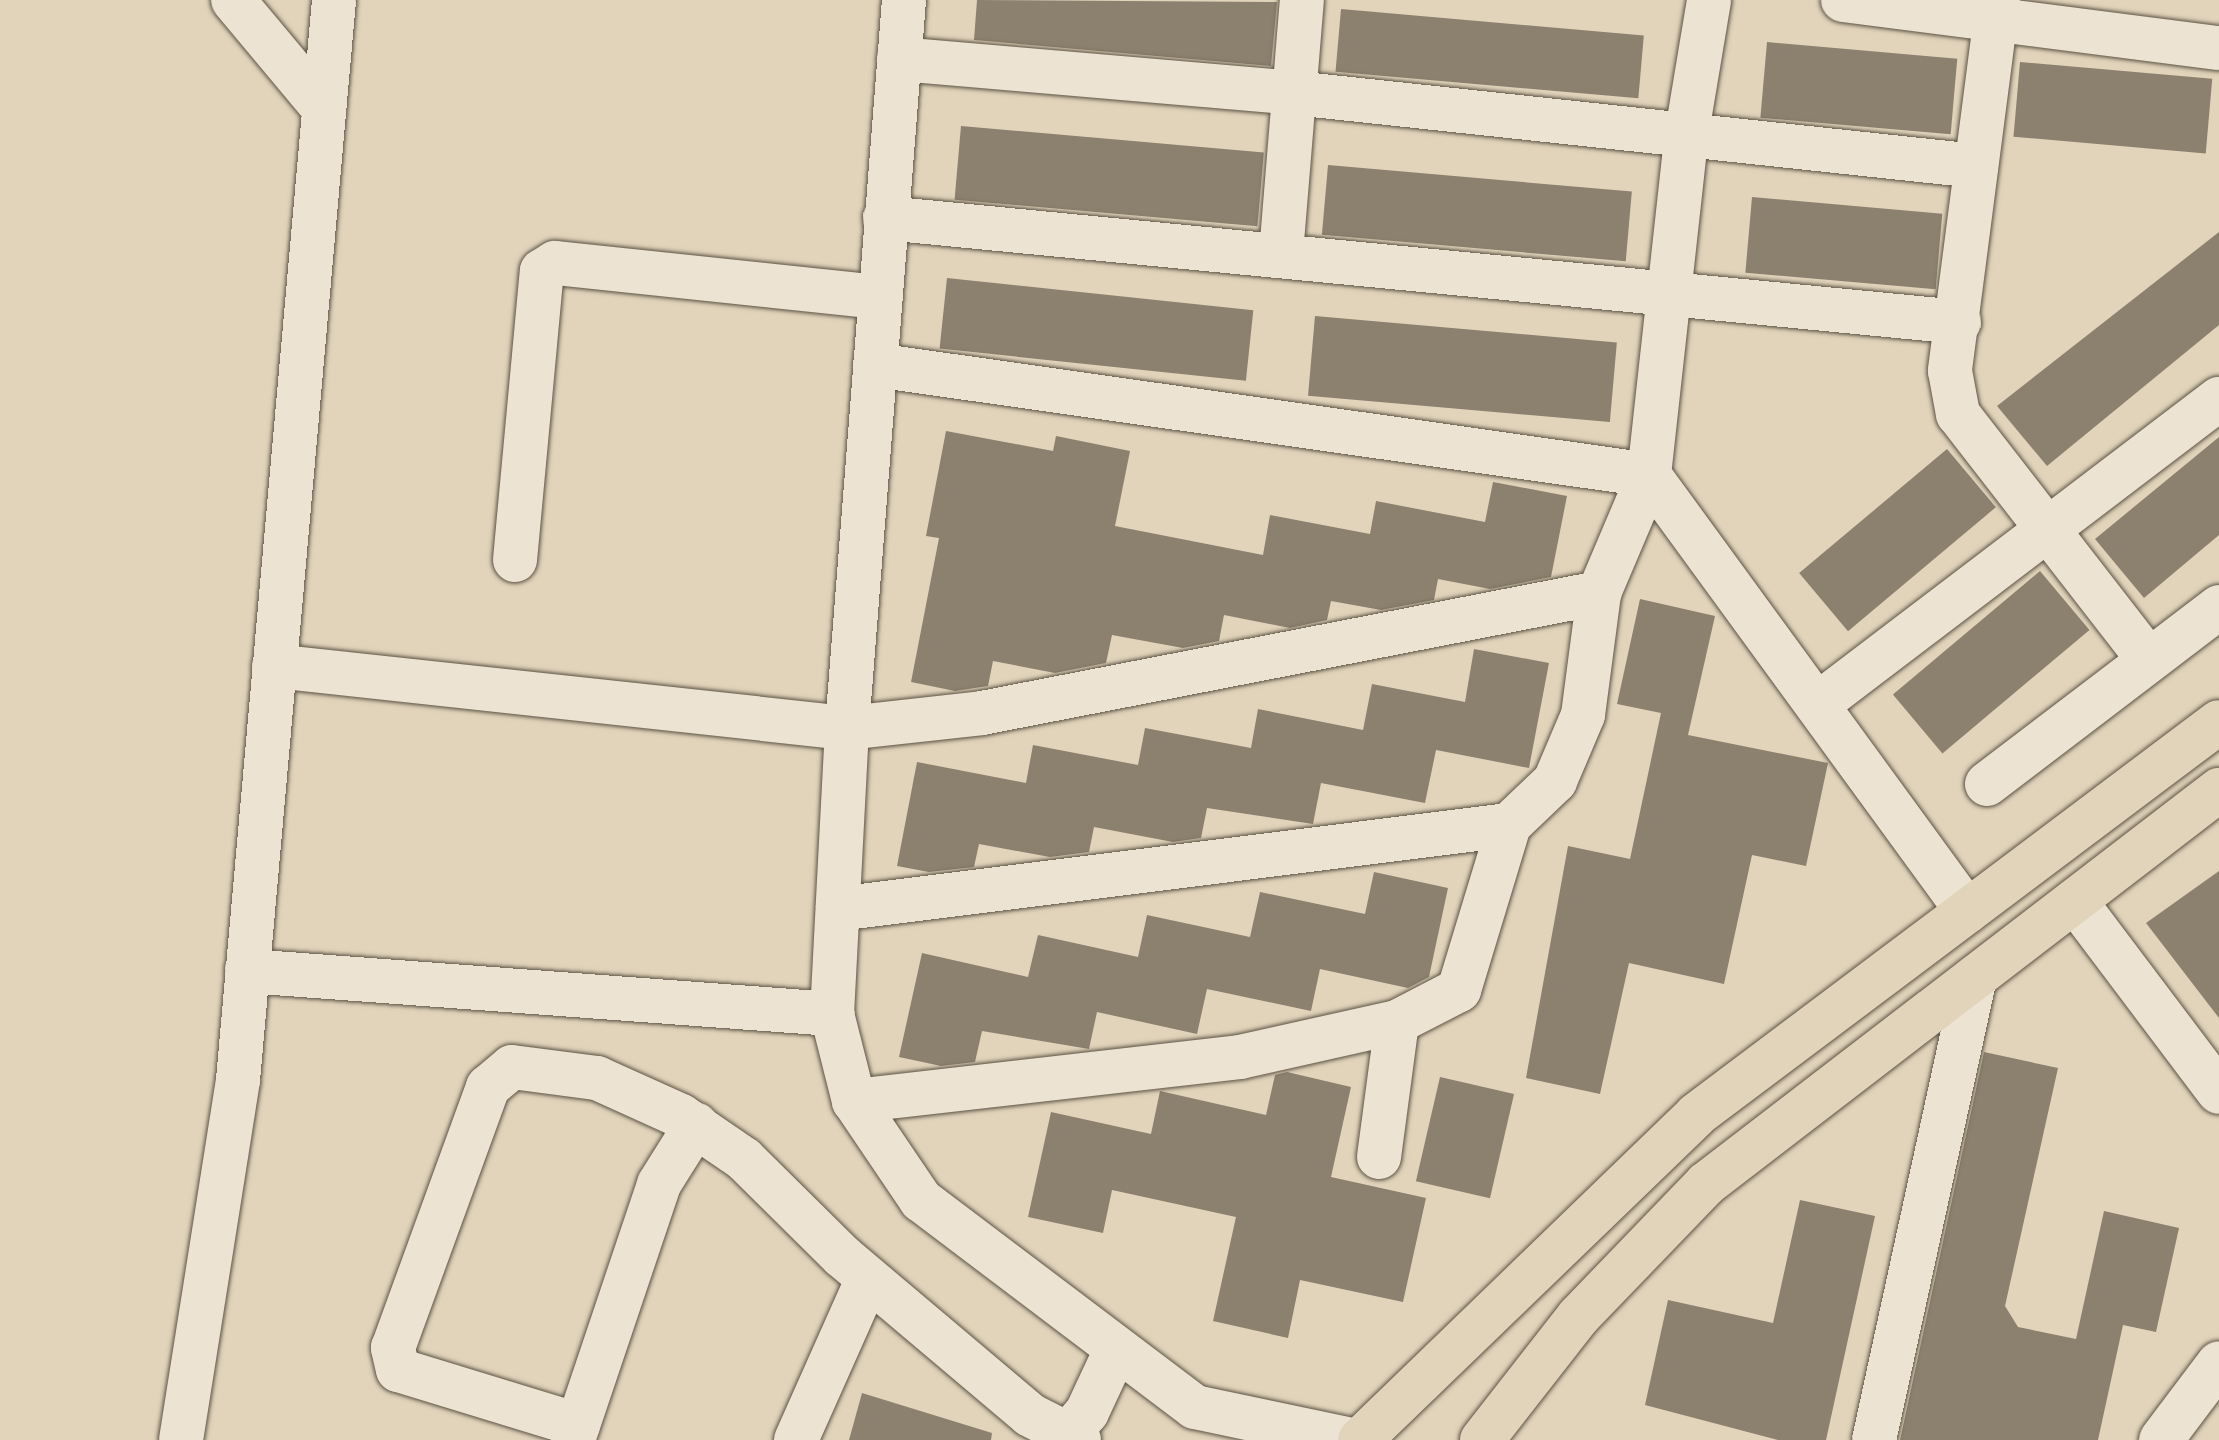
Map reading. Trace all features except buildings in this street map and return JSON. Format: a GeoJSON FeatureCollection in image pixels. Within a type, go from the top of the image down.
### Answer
{"type":"FeatureCollection","features":[{"type":"Feature","properties":{"kind":"main road"},"geometry":{"type":"LineString","coordinates":[[1360,1440],[1696,1115],[2219,722]]}},
{"type":"Feature","properties":{"kind":"main road"},"geometry":{"type":"LineString","coordinates":[[1482,1440],[1578,1317],[1706,1184],[2218,792]]}},
{"type":"Feature","properties":{"kind":"street"},"geometry":{"type":"LineString","coordinates":[[233,0],[324,109]]}},
{"type":"Feature","properties":{"kind":"street"},"geometry":{"type":"LineString","coordinates":[[181,1440],[238,1080],[334,0]]}},
{"type":"Feature","properties":{"kind":"street"},"geometry":{"type":"LineString","coordinates":[[904,0],[847,728],[832,1014],[854,1101],[921,1200],[1115,1352],[1201,1424],[1351,1440]]}},
{"type":"Feature","properties":{"kind":"street"},"geometry":{"type":"LineString","coordinates":[[1281,254],[1302,0]]}},
{"type":"Feature","properties":{"kind":"street"},"geometry":{"type":"LineString","coordinates":[[854,1101],[1240,1057],[1397,1022],[1459,990],[1509,825],[1555,781],[1583,715],[1599,593],[1649,475],[1686,138],[1709,0]]}},
{"type":"Feature","properties":{"kind":"street"},"geometry":{"type":"LineString","coordinates":[[1843,0],[1997,8],[2219,48]]}},
{"type":"Feature","properties":{"kind":"street"},"geometry":{"type":"LineString","coordinates":[[1997,8],[1959,322],[1950,371],[1958,414],[2149,660]]}},
{"type":"Feature","properties":{"kind":"street"},"geometry":{"type":"LineString","coordinates":[[899,59],[1294,93],[1686,138],[1976,166]]}},
{"type":"Feature","properties":{"kind":"street"},"geometry":{"type":"LineString","coordinates":[[885,218],[1959,322]]}},
{"type":"Feature","properties":{"kind":"street"},"geometry":{"type":"LineString","coordinates":[[515,560],[542,271],[555,263],[879,297]]}},
{"type":"Feature","properties":{"kind":"street"},"geometry":{"type":"LineString","coordinates":[[875,365],[1649,475],[1967,911]]}},
{"type":"Feature","properties":{"kind":"street"},"geometry":{"type":"LineString","coordinates":[[1818,704],[2219,399]]}},
{"type":"Feature","properties":{"kind":"street"},"geometry":{"type":"LineString","coordinates":[[274,666],[847,728],[982,713],[1599,593]]}},
{"type":"Feature","properties":{"kind":"street"},"geometry":{"type":"LineString","coordinates":[[1987,784],[2219,607]]}},
{"type":"Feature","properties":{"kind":"street"},"geometry":{"type":"LineString","coordinates":[[838,909],[1509,825]]}},
{"type":"Feature","properties":{"kind":"street"},"geometry":{"type":"LineString","coordinates":[[2075,901],[2219,1092]]}},
{"type":"Feature","properties":{"kind":"street"},"geometry":{"type":"LineString","coordinates":[[247,971],[832,1014]]}},
{"type":"Feature","properties":{"kind":"street"},"geometry":{"type":"LineString","coordinates":[[1874,1440],[1975,978]]}},
{"type":"Feature","properties":{"kind":"street"},"geometry":{"type":"LineString","coordinates":[[1379,1157],[1397,1022]]}},
{"type":"Feature","properties":{"kind":"street"},"geometry":{"type":"LineString","coordinates":[[696,1125],[659,1184],[575,1433],[398,1370],[393,1348],[488,1087],[512,1067],[597,1078],[696,1125],[744,1159],[868,1278],[1047,1432],[1087,1412],[1115,1352]]}},
{"type":"Feature","properties":{"kind":"street"},"geometry":{"type":"LineString","coordinates":[[796,1440],[868,1278]]}},
{"type":"Feature","properties":{"kind":"street"},"geometry":{"type":"LineString","coordinates":[[2161,1440],[2219,1363]]}}]}
